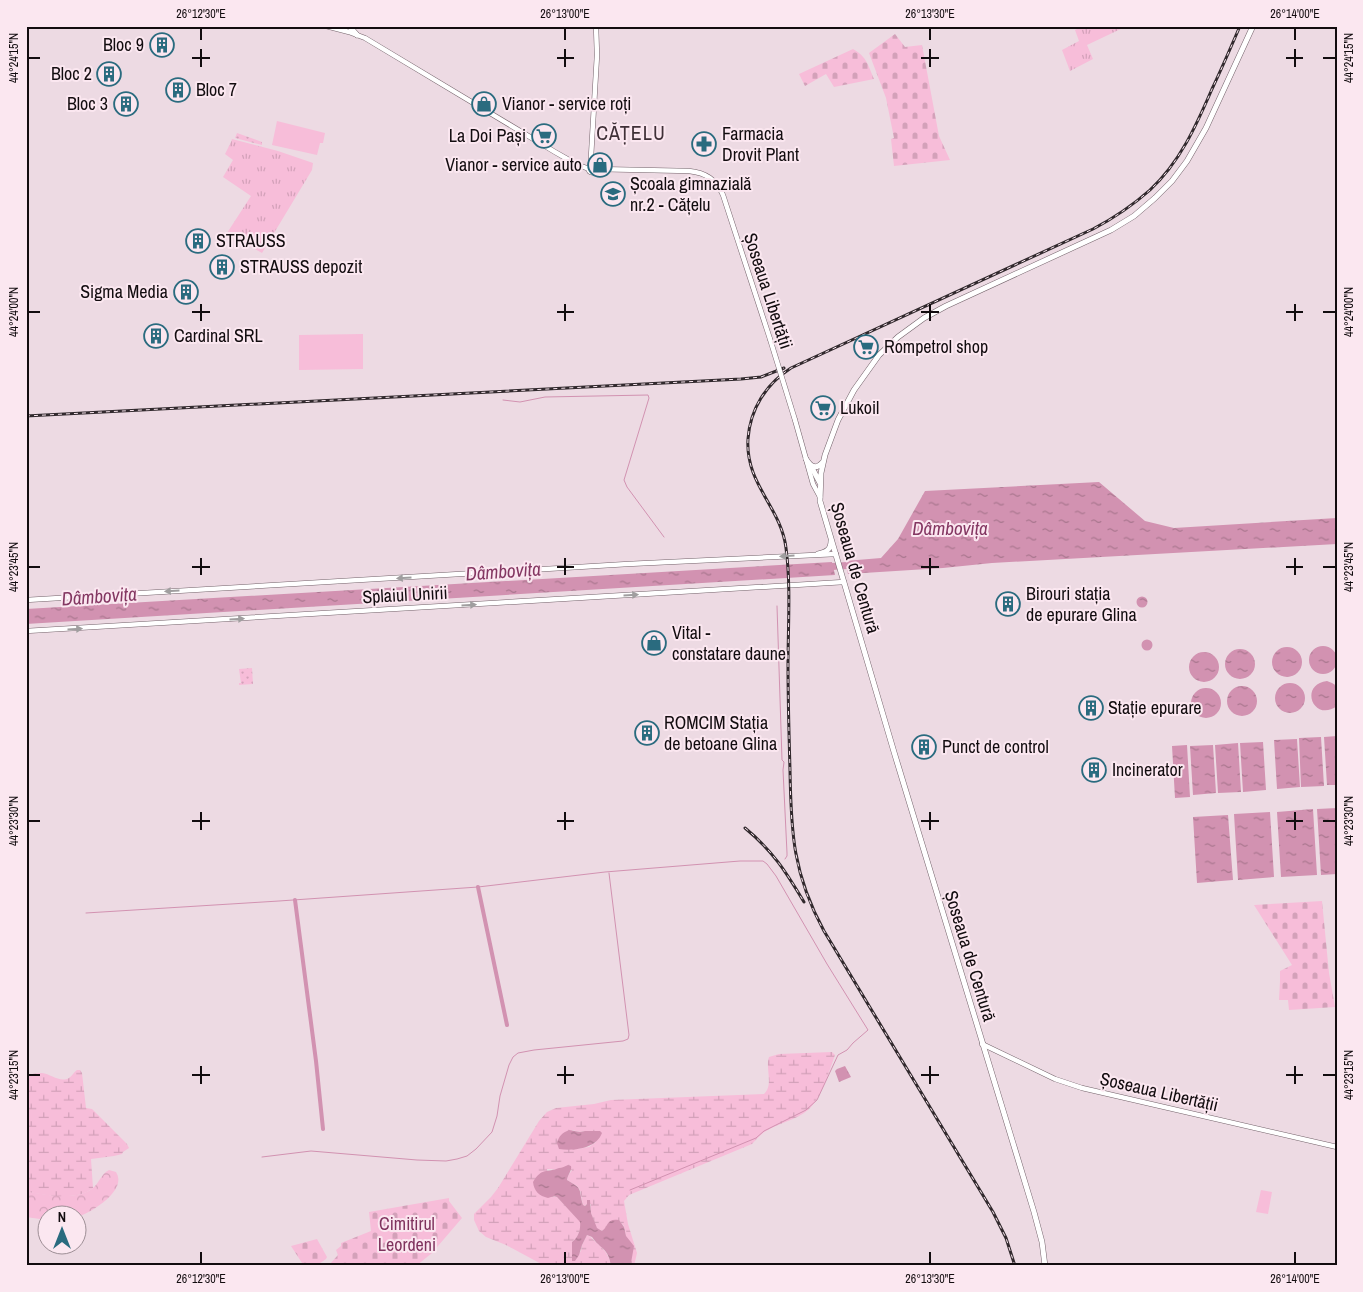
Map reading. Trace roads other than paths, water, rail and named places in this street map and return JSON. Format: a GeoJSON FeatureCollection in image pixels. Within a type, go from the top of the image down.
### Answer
{"type":"FeatureCollection","features":[{"type":"Feature","properties":{"kind":"main road","name":"Șoseaua Libertății"},"geometry":{"type":"LineString","coordinates":[[326,26],[357,35],[380,47],[576,164],[592,168],[689,171],[704,174],[713,180],[723,195],[770,339],[813,484],[820,498]]}},
{"type":"Feature","properties":{"kind":"main road"},"geometry":{"type":"LineString","coordinates":[[349,26],[357,35]]}},
{"type":"Feature","properties":{"kind":"main road"},"geometry":{"type":"LineString","coordinates":[[592,168],[597,55],[596,26]]}},
{"type":"Feature","properties":{"kind":"main road","name":"Șoseaua de Centură"},"geometry":{"type":"LineString","coordinates":[[1044,1266],[1042,1242],[1034,1212],[822,510],[820,483],[823,462],[836,425],[854,390],[879,355],[907,330],[946,306],[1111,230],[1134,216],[1163,190],[1180,171],[1200,139],[1253,26]]}},
{"type":"Feature","properties":{"kind":"main road"},"geometry":{"type":"LineString","coordinates":[[806,459],[820,483]]}},
{"type":"Feature","properties":{"kind":"main road"},"geometry":{"type":"LineString","coordinates":[[810,465],[818,467],[823,462]]}},
{"type":"Feature","properties":{"kind":"main road"},"geometry":{"type":"LineString","coordinates":[[818,554],[830,549],[832,538]]}},
{"type":"Feature","properties":{"kind":"main road","name":"Splaiul Unirii"},"geometry":{"type":"LineString","coordinates":[[26,600],[836,554]]}},
{"type":"Feature","properties":{"kind":"main road","name":"Splaiul Unirii"},"geometry":{"type":"LineString","coordinates":[[26,632],[844,582]]}},
{"type":"Feature","properties":{"kind":"main road","name":"Șoseaua Libertății"},"geometry":{"type":"LineString","coordinates":[[982,1044],[1055,1079],[1082,1088],[1337,1147]]}},
{"type":"Feature","properties":{"kind":"water","name":"Dâmbovița"},"geometry":{"type":"Polygon","coordinates":[[[1099,482],[1145,521],[1174,528],[1337,518],[1337,544],[992,563],[848,574],[845,561],[881,558],[898,539],[925,491],[1099,482]]]}},
{"type":"Feature","properties":{"kind":"water"},"geometry":{"type":"Polygon","coordinates":[[[832,562],[835,575],[26,624],[26,609],[832,562]]]}},
{"type":"Feature","properties":{"kind":"water"},"geometry":{"type":"Polygon","coordinates":[[[1140,597],[1144,597],[1147,602],[1146,606],[1140,607],[1137,604],[1137,600],[1140,597]]]}},
{"type":"Feature","properties":{"kind":"water"},"geometry":{"type":"Polygon","coordinates":[[[1145,640],[1149,640],[1152,645],[1151,649],[1145,650],[1142,647],[1142,643],[1145,640]]]}},
{"type":"Feature","properties":{"kind":"water"},"geometry":{"type":"Polygon","coordinates":[[[1323,646],[1333,650],[1337,660],[1333,670],[1323,674],[1313,670],[1309,660],[1313,650],[1323,646]]]}},
{"type":"Feature","properties":{"kind":"water"},"geometry":{"type":"Polygon","coordinates":[[[1287,647],[1297,652],[1302,662],[1297,672],[1287,677],[1277,672],[1272,662],[1277,652],[1287,647]]]}},
{"type":"Feature","properties":{"kind":"water"},"geometry":{"type":"Polygon","coordinates":[[[1240,649],[1250,654],[1255,664],[1250,674],[1240,679],[1230,674],[1225,664],[1230,654],[1240,649]]]}},
{"type":"Feature","properties":{"kind":"water"},"geometry":{"type":"Polygon","coordinates":[[[1204,652],[1214,657],[1219,667],[1214,677],[1204,682],[1194,677],[1189,667],[1194,657],[1204,652]]]}},
{"type":"Feature","properties":{"kind":"water"},"geometry":{"type":"Polygon","coordinates":[[[1327,681],[1337,686],[1337,706],[1329,710],[1322,710],[1316,707],[1311,695],[1313,689],[1318,684],[1327,681]]]}},
{"type":"Feature","properties":{"kind":"water"},"geometry":{"type":"Polygon","coordinates":[[[1290,683],[1300,688],[1305,698],[1300,708],[1290,713],[1280,708],[1275,698],[1280,688],[1290,683]]]}},
{"type":"Feature","properties":{"kind":"water"},"geometry":{"type":"Polygon","coordinates":[[[1242,686],[1252,691],[1257,701],[1252,711],[1242,716],[1232,711],[1227,701],[1232,691],[1242,686]]]}},
{"type":"Feature","properties":{"kind":"water"},"geometry":{"type":"Polygon","coordinates":[[[1206,688],[1216,693],[1221,703],[1216,713],[1206,718],[1196,713],[1191,703],[1196,693],[1206,688]]]}},
{"type":"Feature","properties":{"kind":"water"},"geometry":{"type":"Polygon","coordinates":[[[1337,736],[1337,785],[1327,785],[1324,737],[1337,736]]]}},
{"type":"Feature","properties":{"kind":"water"},"geometry":{"type":"Polygon","coordinates":[[[1321,737],[1324,786],[1301,787],[1299,738],[1321,737]]]}},
{"type":"Feature","properties":{"kind":"water"},"geometry":{"type":"Polygon","coordinates":[[[1297,739],[1300,787],[1277,789],[1274,740],[1297,739]]]}},
{"type":"Feature","properties":{"kind":"water"},"geometry":{"type":"Polygon","coordinates":[[[1263,742],[1266,790],[1243,792],[1240,743],[1263,742]]]}},
{"type":"Feature","properties":{"kind":"water"},"geometry":{"type":"Polygon","coordinates":[[[1238,743],[1241,792],[1218,793],[1215,745],[1238,743]]]}},
{"type":"Feature","properties":{"kind":"water"},"geometry":{"type":"Polygon","coordinates":[[[1187,745],[1190,797],[1175,798],[1172,746],[1187,745]]]}},
{"type":"Feature","properties":{"kind":"water"},"geometry":{"type":"Polygon","coordinates":[[[1213,745],[1216,793],[1193,795],[1190,746],[1213,745]]]}},
{"type":"Feature","properties":{"kind":"water"},"geometry":{"type":"Polygon","coordinates":[[[1337,808],[1337,874],[1321,875],[1317,809],[1337,808]]]}},
{"type":"Feature","properties":{"kind":"water"},"geometry":{"type":"Polygon","coordinates":[[[1313,809],[1317,875],[1281,877],[1277,812],[1313,809]]]}},
{"type":"Feature","properties":{"kind":"water"},"geometry":{"type":"Polygon","coordinates":[[[1270,812],[1274,877],[1238,880],[1234,814],[1270,812]]]}},
{"type":"Feature","properties":{"kind":"water"},"geometry":{"type":"Polygon","coordinates":[[[1228,815],[1233,880],[1197,883],[1193,817],[1228,815]]]}},
{"type":"Feature","properties":{"kind":"water"},"geometry":{"type":"Polygon","coordinates":[[[845,1066],[851,1077],[839,1082],[835,1071],[845,1066]]]}},
{"type":"Feature","properties":{"kind":"water"},"geometry":{"type":"Polygon","coordinates":[[[569,1130],[580,1132],[600,1131],[602,1133],[595,1143],[590,1146],[571,1150],[559,1149],[557,1143],[559,1138],[569,1130]]]}},
{"type":"Feature","properties":{"kind":"water"},"geometry":{"type":"Polygon","coordinates":[[[568,1165],[571,1168],[567,1180],[578,1188],[583,1205],[585,1206],[587,1200],[590,1200],[591,1213],[597,1228],[602,1231],[612,1220],[619,1220],[624,1227],[626,1236],[634,1246],[631,1263],[628,1266],[611,1266],[606,1252],[592,1237],[587,1235],[579,1255],[575,1261],[572,1261],[572,1242],[579,1233],[580,1222],[557,1197],[548,1198],[542,1196],[534,1188],[533,1182],[542,1172],[568,1165]]]}},
{"type":"Feature","properties":{"kind":"waterway"},"geometry":{"type":"LineString","coordinates":[[503,400],[520,402],[545,397],[648,395],[649,398],[624,480],[627,487],[664,537]]}},
{"type":"Feature","properties":{"kind":"waterway","name":"Dâmbovița"},"geometry":{"type":"LineString","coordinates":[[825,567],[854,565]]}},
{"type":"Feature","properties":{"kind":"waterway"},"geometry":{"type":"LineString","coordinates":[[777,606],[787,853],[785,859]]}},
{"type":"Feature","properties":{"kind":"waterway"},"geometry":{"type":"LineString","coordinates":[[86,913],[478,887],[605,872],[740,861],[763,861],[776,876],[868,1030],[847,1050],[838,1055],[817,1100],[806,1110],[764,1131],[756,1138],[630,1190]]}},
{"type":"Feature","properties":{"kind":"waterway"},"geometry":{"type":"LineString","coordinates":[[262,1157],[311,1151],[446,1161],[467,1156],[492,1132],[509,1065],[513,1057],[518,1053],[628,1039],[609,873]]}},
{"type":"Feature","properties":{"kind":"waterway"},"geometry":{"type":"LineString","coordinates":[[478,887],[507,1025]]}},
{"type":"Feature","properties":{"kind":"waterway"},"geometry":{"type":"LineString","coordinates":[[295,900],[323,1129]]}},
{"type":"Feature","properties":{"kind":"railway"},"geometry":{"type":"LineString","coordinates":[[1015,1266],[1006,1238],[993,1212],[824,931],[806,891],[796,853],[791,814],[788,691],[788,562],[783,533],[778,520],[752,469],[749,455],[749,428],[761,398],[774,382],[791,368],[1093,229],[1144,196],[1170,168],[1186,143],[1240,26]]}},
{"type":"Feature","properties":{"kind":"railway"},"geometry":{"type":"LineString","coordinates":[[26,416],[741,379],[761,377],[784,368]]}},
{"type":"Feature","properties":{"kind":"railway"},"geometry":{"type":"LineString","coordinates":[[745,828],[764,845],[778,862],[804,902]]}},
{"type":"Feature","properties":{"kind":"place","name":"Bloc 9"},"geometry":{"type":"Point","coordinates":[162,45]}},
{"type":"Feature","properties":{"kind":"place","name":"Bloc 2"},"geometry":{"type":"Point","coordinates":[109,74]}},
{"type":"Feature","properties":{"kind":"place","name":"Bloc 7"},"geometry":{"type":"Point","coordinates":[178,90]}},
{"type":"Feature","properties":{"kind":"place","name":"Bloc 3"},"geometry":{"type":"Point","coordinates":[126,104]}},
{"type":"Feature","properties":{"kind":"place","name":"Vianor - service roți"},"geometry":{"type":"Point","coordinates":[484,104]}},
{"type":"Feature","properties":{"kind":"place","name":"La Doi Pași"},"geometry":{"type":"Point","coordinates":[544,136]}},
{"type":"Feature","properties":{"kind":"place","name":"Farmacia Drovit Plant"},"geometry":{"type":"Point","coordinates":[704,144]}},
{"type":"Feature","properties":{"kind":"place","name":"Vianor - service auto"},"geometry":{"type":"Point","coordinates":[600,165]}},
{"type":"Feature","properties":{"kind":"place","name":"Școala gimnazială nr.2 - Cățelu"},"geometry":{"type":"Point","coordinates":[613,194]}},
{"type":"Feature","properties":{"kind":"place","name":"STRAUSS"},"geometry":{"type":"Point","coordinates":[198,241]}},
{"type":"Feature","properties":{"kind":"place","name":"STRAUSS depozit"},"geometry":{"type":"Point","coordinates":[222,267]}},
{"type":"Feature","properties":{"kind":"place","name":"Sigma Media"},"geometry":{"type":"Point","coordinates":[186,292]}},
{"type":"Feature","properties":{"kind":"place","name":"Cardinal SRL"},"geometry":{"type":"Point","coordinates":[156,336]}},
{"type":"Feature","properties":{"kind":"place","name":"Rompetrol shop"},"geometry":{"type":"Point","coordinates":[866,347]}},
{"type":"Feature","properties":{"kind":"place","name":"Lukoil"},"geometry":{"type":"Point","coordinates":[823,408]}},
{"type":"Feature","properties":{"kind":"place","name":"Birouri stația de epurare Glina"},"geometry":{"type":"Point","coordinates":[1008,604]}},
{"type":"Feature","properties":{"kind":"place","name":"Vital - constatare daune"},"geometry":{"type":"Point","coordinates":[654,643]}},
{"type":"Feature","properties":{"kind":"place","name":"Stație epurare"},"geometry":{"type":"Point","coordinates":[1091,708]}},
{"type":"Feature","properties":{"kind":"place","name":"ROMCIM Stația de betoane Glina"},"geometry":{"type":"Point","coordinates":[647,733]}},
{"type":"Feature","properties":{"kind":"place","name":"Punct de control"},"geometry":{"type":"Point","coordinates":[924,747]}},
{"type":"Feature","properties":{"kind":"place","name":"Incinerator"},"geometry":{"type":"Point","coordinates":[1094,770]}},
{"type":"Feature","properties":{"kind":"district","name":"CĂȚELU"},"geometry":{"type":"Point","coordinates":[631,133]}},
{"type":"Feature","properties":{"kind":"park label","name":"Cimitirul Leordeni"},"geometry":{"type":"Point","coordinates":[407,1234]}}]}
